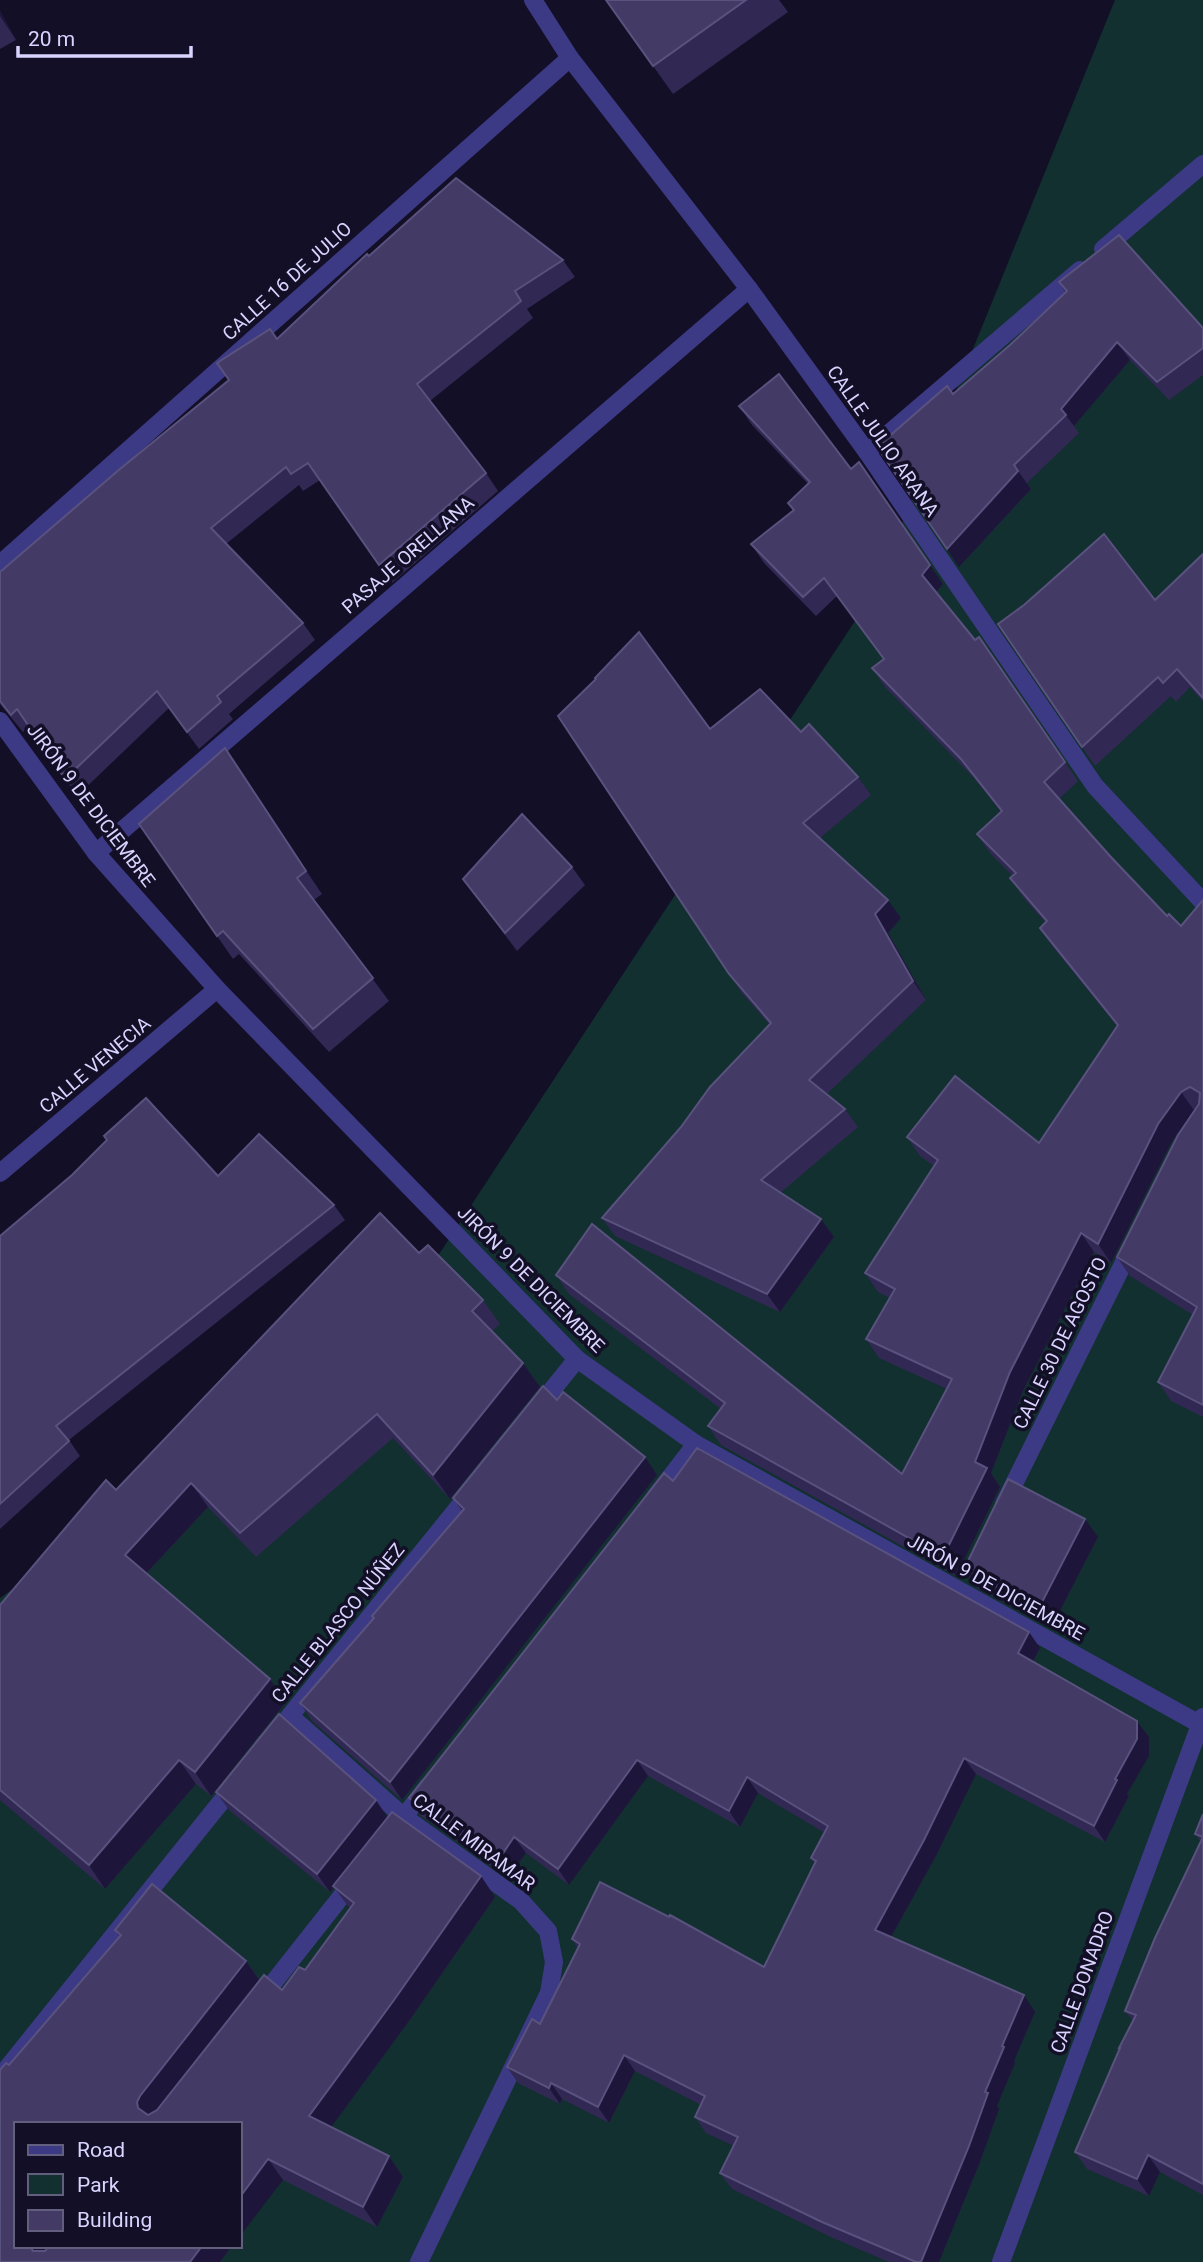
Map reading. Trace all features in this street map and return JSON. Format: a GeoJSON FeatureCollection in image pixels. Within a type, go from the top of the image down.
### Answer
{"type":"FeatureCollection","features":[{"type":"Feature","properties":{"kind":"street","name":"CALLE JULIO ARANA"},"geometry":{"type":"LineString","coordinates":[[533,0],[570,58],[749,289],[867,452],[1095,786],[1203,902]]}},
{"type":"Feature","properties":{"kind":"street","name":"CALLE 16 DE JULIO"},"geometry":{"type":"LineString","coordinates":[[0,565],[570,58]]}},
{"type":"Feature","properties":{"kind":"street"},"geometry":{"type":"LineString","coordinates":[[867,452],[1203,164]]}},
{"type":"Feature","properties":{"kind":"street","name":"PASAJE ORELLANA"},"geometry":{"type":"LineString","coordinates":[[96,853],[749,289]]}},
{"type":"Feature","properties":{"kind":"street","name":"JIRÓN 9 DE DICIEMBRE"},"geometry":{"type":"LineString","coordinates":[[0,721],[96,853],[217,989],[577,1359],[696,1444],[964,1585],[1202,1723]]}},
{"type":"Feature","properties":{"kind":"street","name":"CALLE VENECIA"},"geometry":{"type":"LineString","coordinates":[[0,1173],[217,989]]}},
{"type":"Feature","properties":{"kind":"street","name":"CALLE 30 DE AGOSTO"},"geometry":{"type":"LineString","coordinates":[[997,1518],[1138,1234]]}},
{"type":"Feature","properties":{"kind":"street"},"geometry":{"type":"LineString","coordinates":[[525,1424],[577,1359]]}},
{"type":"Feature","properties":{"kind":"street"},"geometry":{"type":"LineString","coordinates":[[645,1510],[696,1444]]}},
{"type":"Feature","properties":{"kind":"street","name":"CALLE BLASCO NÚÑEZ"},"geometry":{"type":"LineString","coordinates":[[265,1748],[481,1478]]}},
{"type":"Feature","properties":{"kind":"street","name":"CALLE MIRAMAR"},"geometry":{"type":"LineString","coordinates":[[290,1716],[404,1817],[521,1901],[548,1931],[554,1962],[549,1993],[419,2262]]}},
{"type":"Feature","properties":{"kind":"street","name":"CALLE DONADRO"},"geometry":{"type":"LineString","coordinates":[[1000,2262],[1202,1723]]}},
{"type":"Feature","properties":{"kind":"street"},"geometry":{"type":"LineString","coordinates":[[0,2077],[247,1769]]}},
{"type":"Feature","properties":{"kind":"street"},"geometry":{"type":"LineString","coordinates":[[249,2014],[438,1773]]}},
{"type":"Feature","properties":{"kind":"green space"},"geometry":{"type":"Polygon","coordinates":[[[1115,0],[1203,0],[1203,2262],[0,2262],[0,1598],[405,1306],[874,592],[1115,0]]]}},
{"type":"Feature","properties":{"kind":"building"},"geometry":{"type":"Polygon","coordinates":[[[606,0],[746,0],[653,66],[606,0]]]}},
{"type":"Feature","properties":{"kind":"building"},"geometry":{"type":"Polygon","coordinates":[[[456,178],[563,260],[515,291],[521,301],[417,384],[486,473],[379,565],[308,463],[291,474],[286,467],[211,528],[303,623],[217,696],[221,702],[187,732],[157,691],[65,779],[17,709],[11,715],[0,701],[0,572],[229,380],[217,363],[270,329],[277,339],[367,254],[369,256],[456,178]]]}},
{"type":"Feature","properties":{"kind":"building"},"geometry":{"type":"Polygon","coordinates":[[[1119,235],[1203,328],[1203,348],[1157,382],[1117,342],[1061,409],[1066,415],[1014,465],[1018,471],[947,549],[877,447],[947,386],[953,394],[1010,345],[1067,291],[1059,282],[1119,235]]]}},
{"type":"Feature","properties":{"kind":"building"},"geometry":{"type":"Polygon","coordinates":[[[779,374],[851,469],[859,462],[930,565],[922,575],[975,640],[979,637],[1065,762],[1044,782],[1167,916],[1169,914],[1181,926],[1203,900],[1203,1405],[1158,1382],[1197,1307],[1117,1257],[1178,1135],[1199,1104],[1200,1093],[1190,1087],[1181,1092],[1158,1124],[1098,1244],[1081,1233],[1010,1372],[975,1462],[987,1468],[943,1557],[708,1426],[725,1403],[556,1275],[592,1224],[902,1474],[952,1379],[866,1339],[895,1289],[865,1273],[938,1160],[907,1137],[955,1076],[1039,1143],[1118,1025],[1040,928],[1047,921],[1010,878],[1016,873],[977,834],[1002,811],[961,759],[872,668],[884,659],[824,578],[803,597],[751,544],[794,510],[788,503],[810,482],[739,406],[779,374]]]}},
{"type":"Feature","properties":{"kind":"building"},"geometry":{"type":"Polygon","coordinates":[[[1104,534],[1155,600],[1203,554],[1203,698],[1177,669],[1163,683],[1158,677],[1082,747],[998,624],[1024,605],[1104,534]]]}},
{"type":"Feature","properties":{"kind":"building"},"geometry":{"type":"Polygon","coordinates":[[[639,632],[710,729],[760,689],[801,732],[809,724],[858,777],[803,823],[888,900],[875,914],[913,981],[809,1080],[845,1109],[761,1180],[821,1219],[767,1294],[602,1218],[681,1127],[710,1087],[771,1023],[729,974],[558,716],[639,632]]]}},
{"type":"Feature","properties":{"kind":"building"},"geometry":{"type":"Polygon","coordinates":[[[225,748],[306,871],[297,878],[373,978],[313,1029],[223,931],[217,936],[139,824],[225,748]]]}},
{"type":"Feature","properties":{"kind":"building"},"geometry":{"type":"Polygon","coordinates":[[[522,814],[572,867],[505,933],[463,879],[522,814]]]}},
{"type":"Feature","properties":{"kind":"building"},"geometry":{"type":"Polygon","coordinates":[[[146,1098],[218,1176],[259,1134],[334,1205],[56,1426],[69,1441],[0,1504],[0,1236],[72,1175],[107,1140],[104,1136],[146,1098]]]}},
{"type":"Feature","properties":{"kind":"building"},"geometry":{"type":"Polygon","coordinates":[[[380,1213],[419,1253],[428,1245],[483,1300],[472,1311],[523,1363],[433,1475],[377,1414],[240,1533],[191,1483],[125,1555],[270,1679],[195,1772],[179,1760],[89,1865],[0,1790],[0,1605],[106,1480],[116,1490],[380,1213]]]}},
{"type":"Feature","properties":{"kind":"building"},"geometry":{"type":"Polygon","coordinates":[[[543,1386],[557,1400],[563,1392],[645,1457],[390,1782],[300,1703],[464,1509],[453,1498],[543,1386]]]}},
{"type":"Feature","properties":{"kind":"building"},"geometry":{"type":"Polygon","coordinates":[[[697,1448],[1029,1632],[1018,1653],[1137,1721],[1137,1739],[1094,1826],[964,1758],[924,1840],[875,1930],[1024,1995],[985,2092],[988,2093],[969,2146],[921,2262],[822,2222],[720,2173],[738,2137],[695,2117],[705,2096],[624,2055],[598,2107],[551,2083],[549,2088],[507,2067],[532,2019],[540,2024],[580,1944],[572,1939],[600,1882],[669,1917],[670,1915],[764,1967],[816,1861],[811,1858],[828,1826],[747,1777],[729,1811],[637,1760],[558,1869],[514,1837],[497,1862],[409,1798],[664,1473],[673,1481],[697,1448]]]}},
{"type":"Feature","properties":{"kind":"building"},"geometry":{"type":"Polygon","coordinates":[[[1008,1479],[1085,1519],[1038,1610],[964,1569],[1008,1479]]]}},
{"type":"Feature","properties":{"kind":"building"},"geometry":{"type":"Polygon","coordinates":[[[279,1714],[376,1800],[317,1874],[216,1792],[279,1714]]]}},
{"type":"Feature","properties":{"kind":"building"},"geometry":{"type":"Polygon","coordinates":[[[392,1812],[481,1876],[309,2116],[389,2156],[363,2207],[268,2159],[242,2194],[242,2122],[14,2122],[14,2248],[45,2251],[47,2248],[200,2248],[190,2262],[0,2262],[0,2070],[6,2063],[9,2065],[121,1935],[115,1930],[152,1884],[246,1961],[140,2096],[138,2108],[148,2115],[157,2110],[264,1975],[282,1990],[299,1967],[305,1970],[354,1903],[333,1886],[392,1812]]]}},
{"type":"Feature","properties":{"kind":"building"},"geometry":{"type":"Polygon","coordinates":[[[1203,1814],[1203,1837],[1195,1834],[1203,1814]]]}},
{"type":"Feature","properties":{"kind":"building"},"geometry":{"type":"Polygon","coordinates":[[[1203,1837],[1203,2184],[1148,2155],[1137,2179],[1075,2152],[1119,2048],[1136,2015],[1125,2011],[1155,1938],[1203,1837]]]}}]}
